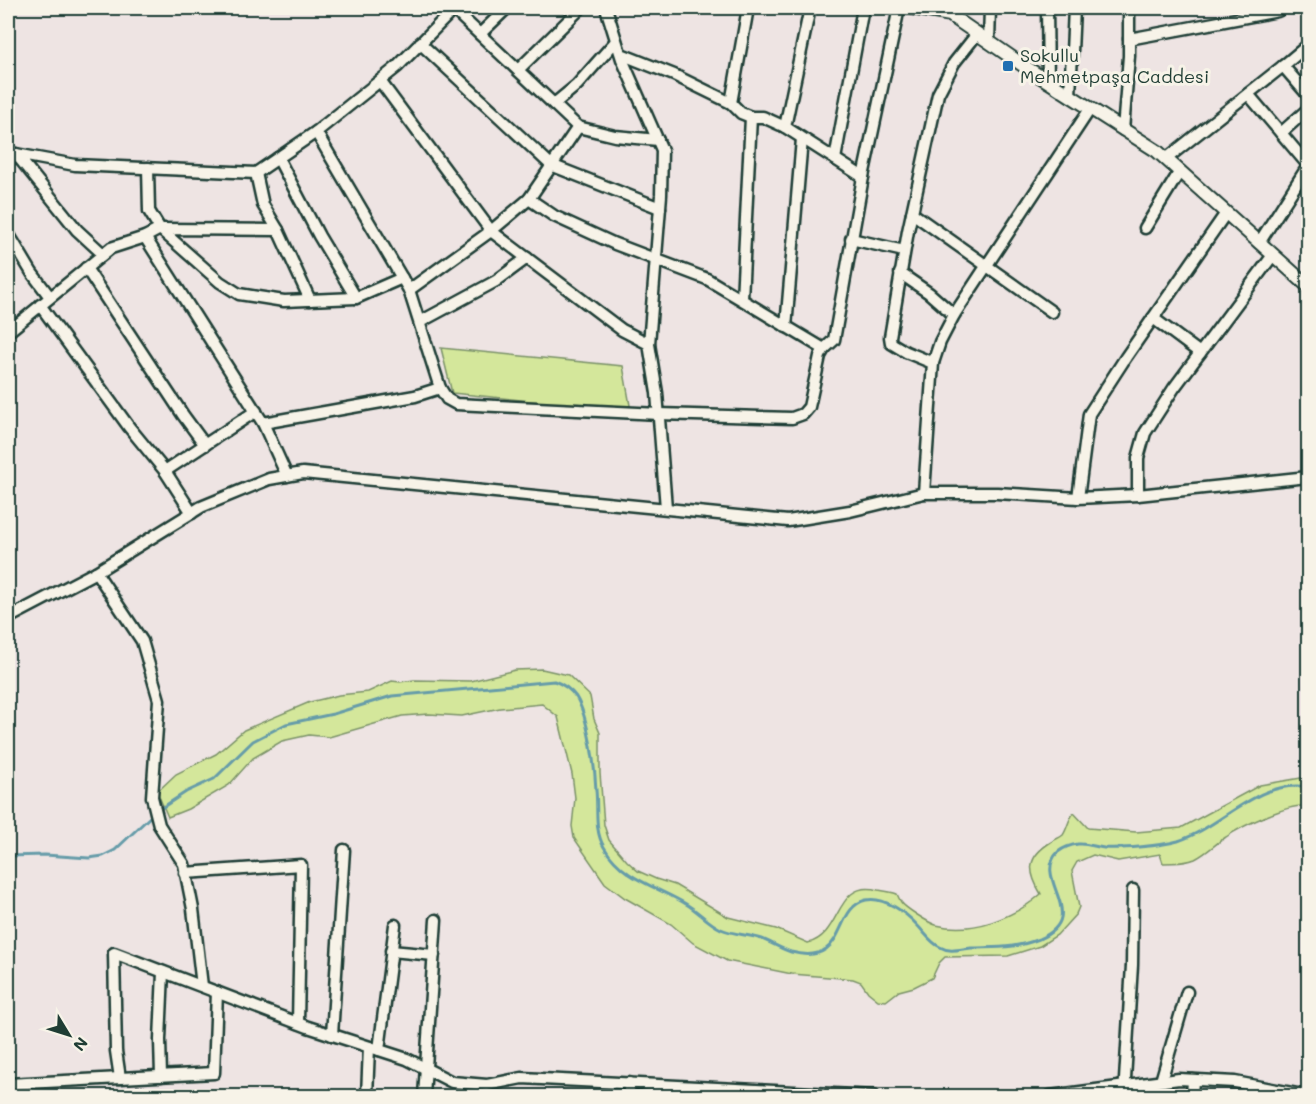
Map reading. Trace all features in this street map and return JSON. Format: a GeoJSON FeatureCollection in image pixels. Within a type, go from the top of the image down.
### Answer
{"type":"FeatureCollection","features":[{"type":"Feature","properties":{"kind":"street"},"geometry":{"type":"LineString","coordinates":[[12,155],[75,165],[256,173],[316,132],[397,67],[454,8],[578,127],[615,136],[658,140]]}},
{"type":"Feature","properties":{"kind":"street"},"geometry":{"type":"LineString","coordinates":[[480,34],[507,8]]}},
{"type":"Feature","properties":{"kind":"street"},"geometry":{"type":"LineString","coordinates":[[518,70],[580,8]]}},
{"type":"Feature","properties":{"kind":"street"},"geometry":{"type":"LineString","coordinates":[[606,8],[621,54],[662,150],[660,208],[649,344],[659,414],[666,508]]}},
{"type":"Feature","properties":{"kind":"street"},"geometry":{"type":"LineString","coordinates":[[731,103],[748,8]]}},
{"type":"Feature","properties":{"kind":"street"},"geometry":{"type":"LineString","coordinates":[[785,127],[810,8]]}},
{"type":"Feature","properties":{"kind":"street"},"geometry":{"type":"LineString","coordinates":[[835,159],[863,8]]}},
{"type":"Feature","properties":{"kind":"street"},"geometry":{"type":"LineString","coordinates":[[316,132],[409,290],[440,388],[447,399],[456,404],[659,414],[797,417],[809,407],[820,356],[834,340],[863,177],[899,8]]}},
{"type":"Feature","properties":{"kind":"street"},"geometry":{"type":"LineString","coordinates":[[911,8],[950,15],[1166,159],[1259,243],[1308,283]]}},
{"type":"Feature","properties":{"kind":"street"},"geometry":{"type":"LineString","coordinates":[[989,42],[990,8]]}},
{"type":"Feature","properties":{"kind":"street"},"geometry":{"type":"LineString","coordinates":[[1047,8],[1048,82]]}},
{"type":"Feature","properties":{"kind":"street"},"geometry":{"type":"LineString","coordinates":[[1070,96],[1074,8]]}},
{"type":"Feature","properties":{"kind":"street"},"geometry":{"type":"LineString","coordinates":[[1123,130],[1129,8]]}},
{"type":"Feature","properties":{"kind":"street"},"geometry":{"type":"LineString","coordinates":[[1129,39],[1260,11],[1278,11]]}},
{"type":"Feature","properties":{"kind":"street"},"geometry":{"type":"LineString","coordinates":[[933,363],[891,343],[890,337],[904,251],[938,94],[954,63],[977,34]]}},
{"type":"Feature","properties":{"kind":"street"},"geometry":{"type":"LineString","coordinates":[[554,104],[577,85],[616,41]]}},
{"type":"Feature","properties":{"kind":"street"},"geometry":{"type":"LineString","coordinates":[[420,43],[551,165],[660,208]]}},
{"type":"Feature","properties":{"kind":"street"},"geometry":{"type":"LineString","coordinates":[[1166,159],[1308,45]]}},
{"type":"Feature","properties":{"kind":"street"},"geometry":{"type":"LineString","coordinates":[[621,54],[666,71],[731,103],[741,113],[751,117],[763,117],[785,127],[863,177]]}},
{"type":"Feature","properties":{"kind":"street"},"geometry":{"type":"LineString","coordinates":[[1283,66],[1308,95]]}},
{"type":"Feature","properties":{"kind":"street"},"geometry":{"type":"LineString","coordinates":[[380,81],[491,231],[622,330],[649,344]]}},
{"type":"Feature","properties":{"kind":"street"},"geometry":{"type":"LineString","coordinates":[[1248,94],[1308,165],[1259,243]]}},
{"type":"Feature","properties":{"kind":"street"},"geometry":{"type":"LineString","coordinates":[[924,493],[933,363],[940,342],[954,315],[1090,109]]}},
{"type":"Feature","properties":{"kind":"street"},"geometry":{"type":"LineString","coordinates":[[1281,133],[1308,109]]}},
{"type":"Feature","properties":{"kind":"street"},"geometry":{"type":"LineString","coordinates":[[742,299],[751,117]]}},
{"type":"Feature","properties":{"kind":"street"},"geometry":{"type":"LineString","coordinates":[[409,290],[491,231],[529,199],[578,127]]}},
{"type":"Feature","properties":{"kind":"street"},"geometry":{"type":"LineString","coordinates":[[786,327],[802,139]]}},
{"type":"Feature","properties":{"kind":"street"},"geometry":{"type":"LineString","coordinates":[[12,155],[77,230],[103,254]]}},
{"type":"Feature","properties":{"kind":"street"},"geometry":{"type":"LineString","coordinates":[[278,158],[319,236],[356,298]]}},
{"type":"Feature","properties":{"kind":"street"},"geometry":{"type":"LineString","coordinates":[[148,168],[148,211],[160,228],[220,282],[239,294],[284,301],[356,298],[402,278]]}},
{"type":"Feature","properties":{"kind":"street"},"geometry":{"type":"LineString","coordinates":[[1145,228],[1180,171]]}},
{"type":"Feature","properties":{"kind":"street"},"geometry":{"type":"LineString","coordinates":[[256,173],[263,205],[278,230],[310,300]]}},
{"type":"Feature","properties":{"kind":"street"},"geometry":{"type":"LineString","coordinates":[[529,199],[554,216],[615,244],[707,279],[824,349]]}},
{"type":"Feature","properties":{"kind":"street"},"geometry":{"type":"LineString","coordinates":[[912,213],[1052,312]]}},
{"type":"Feature","properties":{"kind":"street"},"geometry":{"type":"LineString","coordinates":[[1078,498],[1089,414],[1226,213]]}},
{"type":"Feature","properties":{"kind":"street"},"geometry":{"type":"LineString","coordinates":[[8,332],[111,248],[145,237],[160,228],[278,230]]}},
{"type":"Feature","properties":{"kind":"street"},"geometry":{"type":"LineString","coordinates":[[8,233],[50,297]]}},
{"type":"Feature","properties":{"kind":"street"},"geometry":{"type":"LineString","coordinates":[[145,237],[263,423],[287,476]]}},
{"type":"Feature","properties":{"kind":"street"},"geometry":{"type":"LineString","coordinates":[[851,239],[904,251]]}},
{"type":"Feature","properties":{"kind":"street"},"geometry":{"type":"LineString","coordinates":[[1138,495],[1138,458],[1145,434],[1174,388],[1273,255]]}},
{"type":"Feature","properties":{"kind":"street"},"geometry":{"type":"LineString","coordinates":[[420,322],[496,281],[527,258]]}},
{"type":"Feature","properties":{"kind":"street"},"geometry":{"type":"LineString","coordinates":[[87,268],[204,445]]}},
{"type":"Feature","properties":{"kind":"street"},"geometry":{"type":"LineString","coordinates":[[900,273],[929,293],[954,315]]}},
{"type":"Feature","properties":{"kind":"street"},"geometry":{"type":"LineString","coordinates":[[40,305],[129,427],[165,471],[192,513]]}},
{"type":"Feature","properties":{"kind":"street"},"geometry":{"type":"LineString","coordinates":[[1153,318],[1200,352]]}},
{"type":"Feature","properties":{"kind":"street"},"geometry":{"type":"LineString","coordinates":[[263,423],[405,398],[440,388]]}},
{"type":"Feature","properties":{"kind":"street"},"geometry":{"type":"LineString","coordinates":[[165,471],[255,411]]}},
{"type":"Feature","properties":{"kind":"street"},"geometry":{"type":"LineString","coordinates":[[8,618],[96,572],[201,507],[269,479],[303,473],[788,521],[850,512],[924,493],[997,493],[1078,498],[1138,495],[1308,477]]}},
{"type":"Feature","properties":{"kind":"street"},"geometry":{"type":"LineString","coordinates":[[96,572],[142,641],[159,700],[152,797],[159,825],[184,864],[193,909],[202,986]]}},
{"type":"Feature","properties":{"kind":"street"},"geometry":{"type":"LineString","coordinates":[[332,1035],[344,850]]}},
{"type":"Feature","properties":{"kind":"street"},"geometry":{"type":"LineString","coordinates":[[185,873],[301,865],[298,1023]]}},
{"type":"Feature","properties":{"kind":"street"},"geometry":{"type":"LineString","coordinates":[[1124,1091],[1132,965],[1133,890]]}},
{"type":"Feature","properties":{"kind":"street"},"geometry":{"type":"LineString","coordinates":[[424,1096],[436,920]]}},
{"type":"Feature","properties":{"kind":"street"},"geometry":{"type":"LineString","coordinates":[[367,1096],[394,925]]}},
{"type":"Feature","properties":{"kind":"street"},"geometry":{"type":"LineString","coordinates":[[391,951],[434,955]]}},
{"type":"Feature","properties":{"kind":"street"},"geometry":{"type":"LineString","coordinates":[[120,1078],[116,1051],[114,953],[298,1023],[407,1059],[452,1082],[487,1085],[522,1078],[782,1094],[874,1096]]}},
{"type":"Feature","properties":{"kind":"street"},"geometry":{"type":"LineString","coordinates":[[161,1076],[163,972]]}},
{"type":"Feature","properties":{"kind":"street"},"geometry":{"type":"LineString","coordinates":[[8,1087],[214,1073],[217,992]]}},
{"type":"Feature","properties":{"kind":"street"},"geometry":{"type":"LineString","coordinates":[[1161,1081],[1187,992]]}},
{"type":"Feature","properties":{"kind":"street"},"geometry":{"type":"LineString","coordinates":[[1050,1096],[1124,1091],[1161,1081],[1179,1079],[1235,1082],[1282,1094],[1308,1096]]}},
{"type":"Feature","properties":{"kind":"street"},"geometry":{"type":"LineString","coordinates":[[1192,1096],[1193,1080]]}},
{"type":"Feature","properties":{"kind":"street"},"geometry":{"type":"LineString","coordinates":[[629,1083],[629,1096]]}},
{"type":"Feature","properties":{"kind":"street"},"geometry":{"type":"LineString","coordinates":[[483,1096],[487,1085]]}},
{"type":"Feature","properties":{"kind":"green space"},"geometry":{"type":"Polygon","coordinates":[[[441,348],[623,366],[631,411],[452,393],[441,348]]]}},
{"type":"Feature","properties":{"kind":"green space"},"geometry":{"type":"Polygon","coordinates":[[[542,669],[568,675],[590,696],[594,719],[600,733],[604,825],[609,840],[627,861],[638,871],[675,885],[728,917],[776,929],[808,943],[819,938],[828,930],[846,900],[853,893],[864,889],[897,894],[907,908],[936,925],[964,927],[1005,917],[1041,894],[1033,878],[1034,859],[1043,848],[1063,835],[1074,813],[1088,828],[1136,832],[1181,828],[1260,785],[1301,778],[1308,778],[1308,806],[1289,808],[1243,827],[1199,857],[1186,862],[1163,863],[1160,854],[1118,861],[1093,855],[1077,862],[1072,871],[1079,907],[1076,914],[1057,935],[1040,946],[1008,956],[945,957],[939,963],[932,978],[899,991],[886,1001],[878,1000],[861,982],[853,979],[792,974],[727,961],[693,943],[671,924],[625,898],[605,883],[574,838],[572,826],[575,798],[572,774],[558,717],[542,704],[500,708],[462,716],[429,714],[402,716],[329,737],[309,735],[282,741],[253,758],[229,785],[188,809],[168,817],[157,792],[176,774],[216,754],[244,730],[310,702],[339,695],[368,692],[392,681],[471,681],[515,670],[542,669]]]}},
{"type":"Feature","properties":{"kind":"waterway"},"geometry":{"type":"LineString","coordinates":[[157,811],[186,792],[214,779],[253,741],[286,724],[333,714],[392,696],[554,681],[574,694],[584,716],[594,768],[599,834],[604,847],[620,867],[630,875],[686,904],[721,929],[762,939],[791,952],[809,954],[822,951],[831,944],[855,905],[873,899],[887,903],[901,911],[933,943],[948,950],[1005,947],[1039,939],[1054,930],[1061,920],[1061,908],[1051,874],[1052,863],[1062,849],[1078,844],[1121,848],[1178,841],[1210,825],[1257,796],[1290,786],[1308,787]]}},
{"type":"Feature","properties":{"kind":"waterway"},"geometry":{"type":"LineString","coordinates":[[8,856],[45,855],[89,858],[103,856],[115,850],[152,815]]}},
{"type":"Feature","properties":{"kind":"place","name":"Sokullu Mehmetpaşa Caddesi"},"geometry":{"type":"Point","coordinates":[1008,66]}}]}
